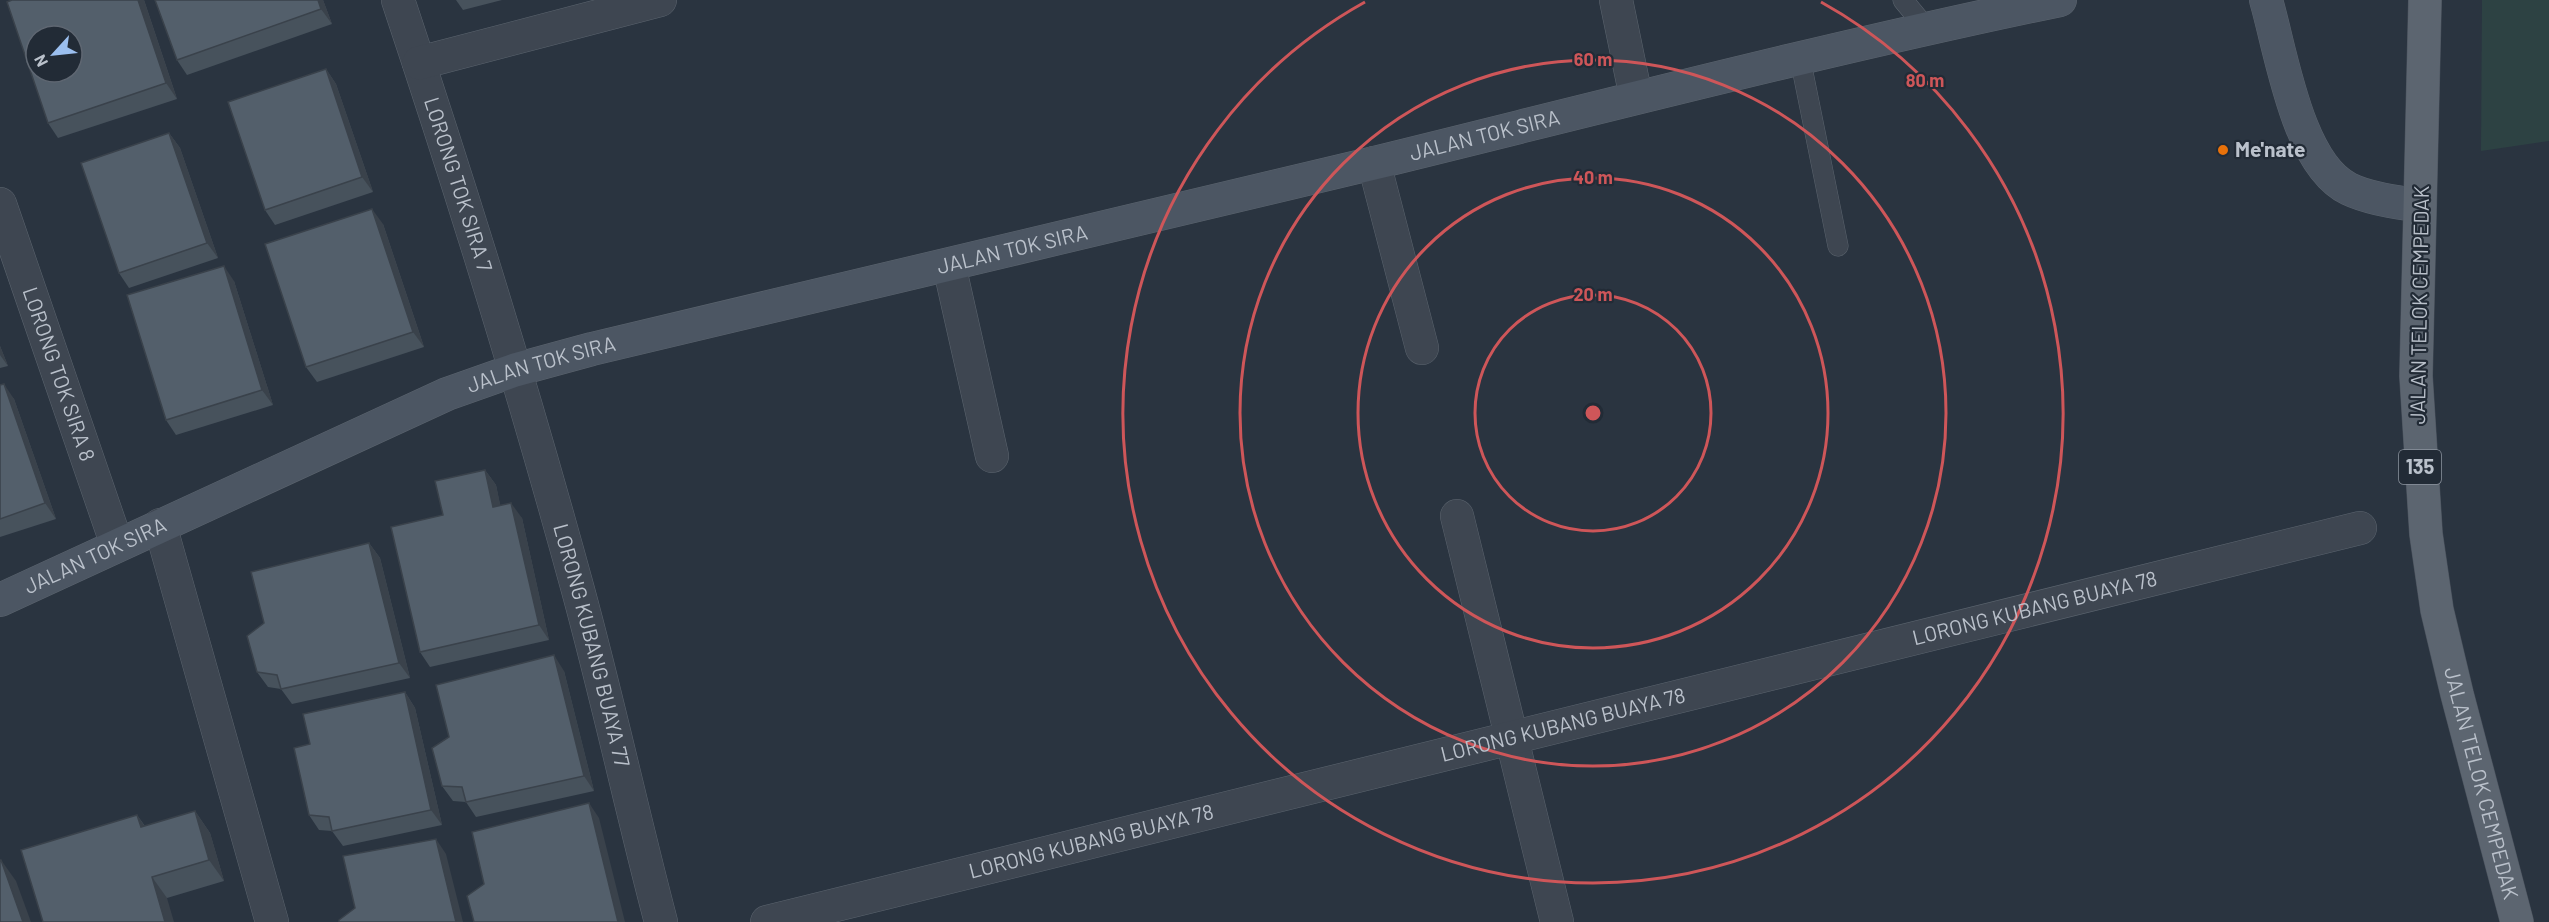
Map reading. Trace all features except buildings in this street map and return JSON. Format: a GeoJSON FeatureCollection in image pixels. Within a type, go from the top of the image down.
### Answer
{"type":"FeatureCollection","features":[{"type":"Feature","properties":{"kind":"main road","name":"JALAN TELOK CEMPEDAK"},"geometry":{"type":"LineString","coordinates":[[2425,0],[2416,376],[2426,534],[2437,610],[2517,922]]}},
{"type":"Feature","properties":{"kind":"street","name":"LORONG TOK SIRA 7"},"geometry":{"type":"LineString","coordinates":[[398,0],[515,370]]}},
{"type":"Feature","properties":{"kind":"street"},"geometry":{"type":"LineString","coordinates":[[419,63],[660,0]]}},
{"type":"Feature","properties":{"kind":"street"},"geometry":{"type":"LineString","coordinates":[[1616,0],[1636,97]]}},
{"type":"Feature","properties":{"kind":"street","name":"JALAN TOK SIRA"},"geometry":{"type":"LineString","coordinates":[[0,600],[447,394],[515,370],[592,348],[1374,163],[1636,97],[1926,28],[2060,0]]}},
{"type":"Feature","properties":{"kind":"street"},"geometry":{"type":"LineString","coordinates":[[2266,0],[2293,103],[2308,143],[2327,172],[2348,189],[2420,206]]}},
{"type":"Feature","properties":{"kind":"street"},"geometry":{"type":"LineString","coordinates":[[1374,163],[1422,348]]}},
{"type":"Feature","properties":{"kind":"street","name":"LORONG TOK SIRA 8"},"geometry":{"type":"LineString","coordinates":[[0,204],[117,545]]}},
{"type":"Feature","properties":{"kind":"street"},"geometry":{"type":"LineString","coordinates":[[949,265],[992,456]]}},
{"type":"Feature","properties":{"kind":"street","name":"LORONG KUBANG BUAYA 77"},"geometry":{"type":"LineString","coordinates":[[515,370],[579,593],[661,922]]}},
{"type":"Feature","properties":{"kind":"street"},"geometry":{"type":"LineString","coordinates":[[1457,516],[1557,922]]}},
{"type":"Feature","properties":{"kind":"street"},"geometry":{"type":"LineString","coordinates":[[160,525],[272,922]]}},
{"type":"Feature","properties":{"kind":"street","name":"LORONG KUBANG BUAYA 78"},"geometry":{"type":"LineString","coordinates":[[767,922],[1512,740],[2360,528]]}},
{"type":"Feature","properties":{"kind":"lane"},"geometry":{"type":"LineString","coordinates":[[1903,0],[1926,28]]}},
{"type":"Feature","properties":{"kind":"lane"},"geometry":{"type":"LineString","coordinates":[[1800,58],[1838,246]]}},
{"type":"Feature","properties":{"kind":"green space"},"geometry":{"type":"Polygon","coordinates":[[[2482,0],[2549,0],[2549,141],[2481,151],[2482,0]]]}},
{"type":"Feature","properties":{"kind":"place","name":"Me'nate"},"geometry":{"type":"Point","coordinates":[2223,150]}}]}
